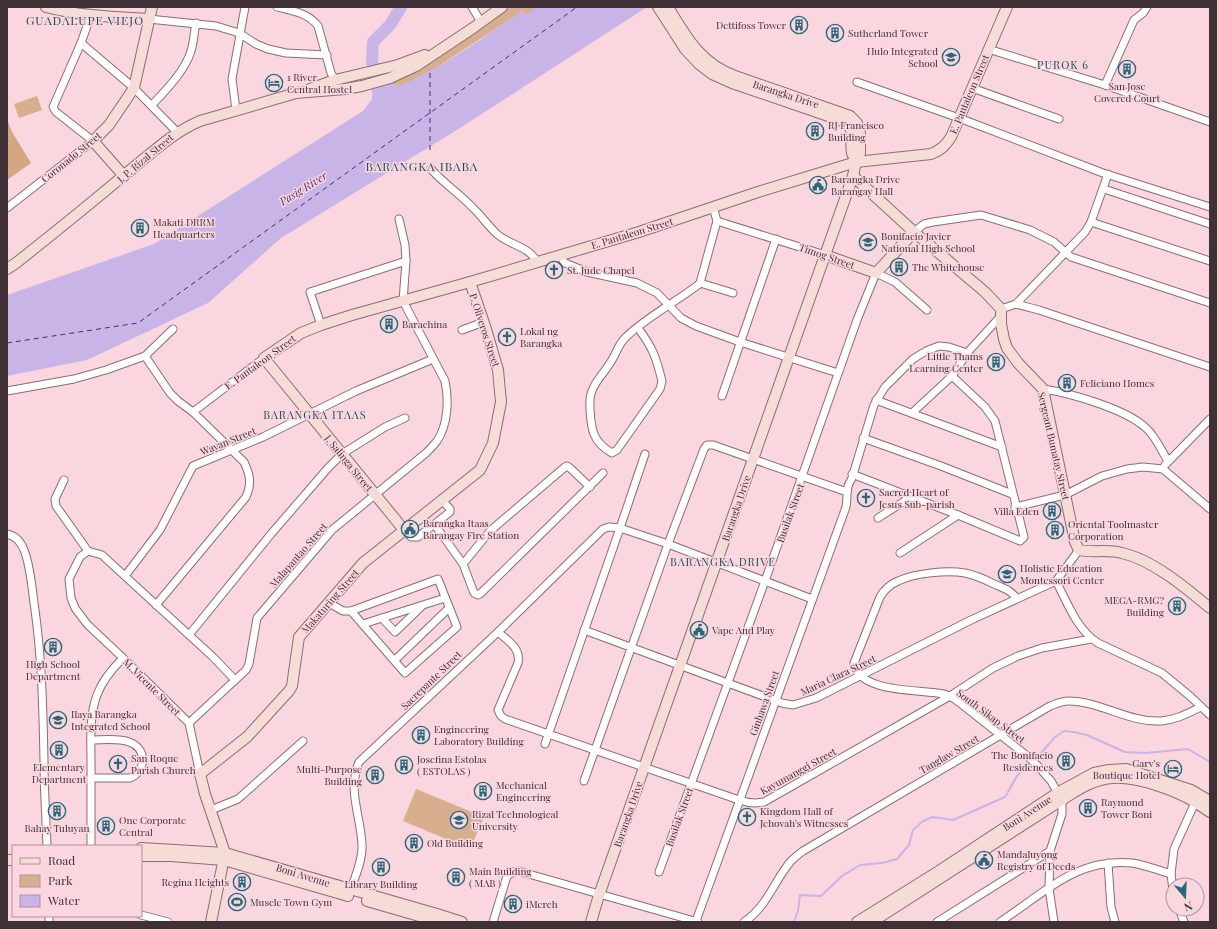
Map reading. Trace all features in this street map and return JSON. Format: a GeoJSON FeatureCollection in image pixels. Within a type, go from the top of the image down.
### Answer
{"type":"FeatureCollection","features":[{"type":"Feature","properties":{"kind":"main road"},"geometry":{"type":"LineString","coordinates":[[46,7],[91,15],[150,18]]}},
{"type":"Feature","properties":{"kind":"main road","name":"Coronado Street"},"geometry":{"type":"LineString","coordinates":[[94,141],[109,125],[134,88],[152,7]]}},
{"type":"Feature","properties":{"kind":"main road","name":"J. P. Rizal Street"},"geometry":{"type":"LineString","coordinates":[[7,269],[44,242],[177,132],[200,120],[236,110],[305,92],[345,89],[370,84],[406,72],[502,7]]}},
{"type":"Feature","properties":{"kind":"main road"},"geometry":{"type":"LineString","coordinates":[[658,7],[683,39]]}},
{"type":"Feature","properties":{"kind":"main road"},"geometry":{"type":"LineString","coordinates":[[668,7],[683,39]]}},
{"type":"Feature","properties":{"kind":"main road","name":"E. Pantaleon Street"},"geometry":{"type":"LineString","coordinates":[[264,358],[301,333],[321,325],[639,232],[856,162],[931,154],[941,150],[951,137],[1007,7]]}},
{"type":"Feature","properties":{"kind":"main road","name":"Barangka Drive"},"geometry":{"type":"LineString","coordinates":[[592,922],[599,894],[860,153],[859,130],[855,120],[850,116],[724,72],[704,58],[683,39]]}},
{"type":"Feature","properties":{"kind":"main road","name":"J. P. Rizal Street"},"geometry":{"type":"LineString","coordinates":[[305,92],[313,87],[398,65],[439,50]]}},
{"type":"Feature","properties":{"kind":"main road"},"geometry":{"type":"LineString","coordinates":[[94,141],[124,176]]}},
{"type":"Feature","properties":{"kind":"main road"},"geometry":{"type":"LineString","coordinates":[[853,176],[914,232],[985,292],[1001,313]]}},
{"type":"Feature","properties":{"kind":"main road","name":"Busilak Street"},"geometry":{"type":"LineString","coordinates":[[876,273],[914,232]]}},
{"type":"Feature","properties":{"kind":"main road","name":"Timog Street"},"geometry":{"type":"LineString","coordinates":[[825,255],[876,273]]}},
{"type":"Feature","properties":{"kind":"main road","name":"P. Oliveros Street"},"geometry":{"type":"LineString","coordinates":[[404,530],[480,470],[493,443],[500,402],[498,370],[484,322],[470,282]]}},
{"type":"Feature","properties":{"kind":"main road","name":"Sergeant Bumatay Street"},"geometry":{"type":"LineString","coordinates":[[1001,313],[1004,339],[1007,348],[1018,363],[1043,389],[1075,542],[1079,550]]}},
{"type":"Feature","properties":{"kind":"main road","name":"J. Salinga Street"},"geometry":{"type":"LineString","coordinates":[[264,358],[404,530]]}},
{"type":"Feature","properties":{"kind":"main road","name":"Makaturing Street"},"geometry":{"type":"LineString","coordinates":[[200,774],[247,736],[289,691],[292,686],[299,637],[363,563],[404,530]]}},
{"type":"Feature","properties":{"kind":"main road"},"geometry":{"type":"LineString","coordinates":[[1079,550],[1113,551],[1135,557],[1170,577],[1210,608]]}},
{"type":"Feature","properties":{"kind":"main road","name":"Boni Avenue"},"geometry":{"type":"LineString","coordinates":[[872,922],[1060,796],[1073,784],[1094,773],[1126,769],[1172,783],[1197,798],[1210,812]]}},
{"type":"Feature","properties":{"kind":"main road","name":"M. Vicente Street"},"geometry":{"type":"LineString","coordinates":[[200,774],[225,856]]}},
{"type":"Feature","properties":{"kind":"main road","name":"Boni Avenue"},"geometry":{"type":"LineString","coordinates":[[857,922],[1060,796]]}},
{"type":"Feature","properties":{"kind":"main road","name":"Boni Avenue"},"geometry":{"type":"LineString","coordinates":[[1197,798],[1210,801]]}},
{"type":"Feature","properties":{"kind":"main road","name":"Boni Avenue"},"geometry":{"type":"LineString","coordinates":[[142,848],[225,856],[441,920],[462,922]]}},
{"type":"Feature","properties":{"kind":"main road","name":"Boni Avenue"},"geometry":{"type":"LineString","coordinates":[[142,856],[225,856]]}},
{"type":"Feature","properties":{"kind":"main road"},"geometry":{"type":"LineString","coordinates":[[211,922],[225,856]]}},
{"type":"Feature","properties":{"kind":"street"},"geometry":{"type":"LineString","coordinates":[[236,110],[232,79],[239,33],[245,7]]}},
{"type":"Feature","properties":{"kind":"street"},"geometry":{"type":"LineString","coordinates":[[277,7],[306,15],[314,20],[318,26],[331,73],[340,79]]}},
{"type":"Feature","properties":{"kind":"street"},"geometry":{"type":"LineString","coordinates":[[472,7],[481,22]]}},
{"type":"Feature","properties":{"kind":"street"},"geometry":{"type":"LineString","coordinates":[[1105,85],[1134,20],[1143,13],[1147,7]]}},
{"type":"Feature","properties":{"kind":"street"},"geometry":{"type":"LineString","coordinates":[[91,15],[81,43],[53,107],[56,112],[94,141]]}},
{"type":"Feature","properties":{"kind":"street"},"geometry":{"type":"LineString","coordinates":[[150,18],[216,26],[239,33],[256,44],[268,49],[327,55]]}},
{"type":"Feature","properties":{"kind":"street"},"geometry":{"type":"LineString","coordinates":[[152,105],[166,90],[186,62],[191,51],[196,23]]}},
{"type":"Feature","properties":{"kind":"street"},"geometry":{"type":"LineString","coordinates":[[81,43],[134,88],[177,132]]}},
{"type":"Feature","properties":{"kind":"street"},"geometry":{"type":"LineString","coordinates":[[988,49],[1105,85],[1210,122]]}},
{"type":"Feature","properties":{"kind":"street"},"geometry":{"type":"LineString","coordinates":[[857,82],[959,118],[1108,174],[1210,207]]}},
{"type":"Feature","properties":{"kind":"street"},"geometry":{"type":"LineString","coordinates":[[972,88],[1059,119]]}},
{"type":"Feature","properties":{"kind":"street","name":"Coronado Street"},"geometry":{"type":"LineString","coordinates":[[7,208],[94,141]]}},
{"type":"Feature","properties":{"kind":"street"},"geometry":{"type":"LineString","coordinates":[[431,169],[442,181],[465,200],[497,235],[530,253],[537,262]]}},
{"type":"Feature","properties":{"kind":"street"},"geometry":{"type":"LineString","coordinates":[[912,414],[952,376],[967,353],[1001,313],[1016,304],[1085,232],[1091,222],[1104,189],[1108,174]]}},
{"type":"Feature","properties":{"kind":"street"},"geometry":{"type":"LineString","coordinates":[[1104,189],[1210,224]]}},
{"type":"Feature","properties":{"kind":"street"},"geometry":{"type":"LineString","coordinates":[[638,328],[650,343],[655,353],[662,385],[617,450],[612,453],[596,439],[592,431],[590,397],[592,390],[611,362],[621,343],[638,328],[700,283],[716,221],[713,207]]}},
{"type":"Feature","properties":{"kind":"street"},"geometry":{"type":"LineString","coordinates":[[914,232],[924,224],[981,215],[1030,230],[1054,242],[1070,257],[1210,303]]}},
{"type":"Feature","properties":{"kind":"street"},"geometry":{"type":"LineString","coordinates":[[399,219],[405,245],[406,261],[403,301],[433,359]]}},
{"type":"Feature","properties":{"kind":"street","name":"Timog Street"},"geometry":{"type":"LineString","coordinates":[[716,221],[825,255]]}},
{"type":"Feature","properties":{"kind":"street"},"geometry":{"type":"LineString","coordinates":[[1091,222],[1210,261]]}},
{"type":"Feature","properties":{"kind":"street"},"geometry":{"type":"LineString","coordinates":[[722,396],[776,239]]}},
{"type":"Feature","properties":{"kind":"street"},"geometry":{"type":"LineString","coordinates":[[559,255],[565,263],[587,272],[637,283],[658,293],[681,318],[696,326],[740,342],[838,373]]}},
{"type":"Feature","properties":{"kind":"street"},"geometry":{"type":"LineString","coordinates":[[321,325],[310,292],[406,261]]}},
{"type":"Feature","properties":{"kind":"street","name":"Timog Street"},"geometry":{"type":"LineString","coordinates":[[876,273],[895,282],[927,310]]}},
{"type":"Feature","properties":{"kind":"street","name":"Busilak Street"},"geometry":{"type":"LineString","coordinates":[[659,872],[803,476],[838,373],[876,273]]}},
{"type":"Feature","properties":{"kind":"street"},"geometry":{"type":"LineString","coordinates":[[700,283],[733,294]]}},
{"type":"Feature","properties":{"kind":"street"},"geometry":{"type":"LineString","coordinates":[[1016,304],[1210,367]]}},
{"type":"Feature","properties":{"kind":"street"},"geometry":{"type":"LineString","coordinates":[[462,330],[484,322]]}},
{"type":"Feature","properties":{"kind":"street"},"geometry":{"type":"LineString","coordinates":[[7,391],[74,379],[106,370],[145,356],[173,329]]}},
{"type":"Feature","properties":{"kind":"street","name":"Ginhawa Street"},"geometry":{"type":"LineString","coordinates":[[697,922],[775,700],[846,507],[848,500],[847,490],[852,485],[852,477],[863,438],[876,400],[885,387],[913,359],[926,351],[939,346],[949,347],[967,353]]}},
{"type":"Feature","properties":{"kind":"street"},"geometry":{"type":"LineString","coordinates":[[145,356],[170,393],[193,412],[244,462],[250,488],[246,497],[156,605]]}},
{"type":"Feature","properties":{"kind":"street","name":"E. Pantaleon Street"},"geometry":{"type":"LineString","coordinates":[[193,412],[264,358]]}},
{"type":"Feature","properties":{"kind":"street","name":"Malapantao Street"},"geometry":{"type":"LineString","coordinates":[[189,723],[246,670],[249,664],[257,618],[332,530],[417,462],[437,440],[444,424],[447,391],[445,381],[433,359]]}},
{"type":"Feature","properties":{"kind":"street","name":"Wayan Street"},"geometry":{"type":"LineString","coordinates":[[125,576],[160,530],[191,469],[196,464],[263,437],[356,391],[433,359]]}},
{"type":"Feature","properties":{"kind":"street"},"geometry":{"type":"LineString","coordinates":[[852,477],[911,497],[1020,541],[1022,540],[1024,537],[1015,507],[995,421],[989,412],[952,376]]}},
{"type":"Feature","properties":{"kind":"street"},"geometry":{"type":"LineString","coordinates":[[1043,389],[1060,392],[1107,406],[1136,420],[1151,433],[1168,461]]}},
{"type":"Feature","properties":{"kind":"street"},"geometry":{"type":"LineString","coordinates":[[876,400],[1002,447]]}},
{"type":"Feature","properties":{"kind":"street"},"geometry":{"type":"LineString","coordinates":[[189,635],[271,534],[328,468],[342,454],[385,427],[405,418]]}},
{"type":"Feature","properties":{"kind":"street"},"geometry":{"type":"LineString","coordinates":[[1162,469],[1168,461],[1210,419]]}},
{"type":"Feature","properties":{"kind":"street"},"geometry":{"type":"LineString","coordinates":[[863,438],[941,466],[1012,494]]}},
{"type":"Feature","properties":{"kind":"street"},"geometry":{"type":"LineString","coordinates":[[584,781],[668,544],[704,449],[707,445],[713,445],[847,490]]}},
{"type":"Feature","properties":{"kind":"street"},"geometry":{"type":"LineString","coordinates":[[544,744],[645,454]]}},
{"type":"Feature","properties":{"kind":"street"},"geometry":{"type":"LineString","coordinates":[[464,564],[490,530],[565,467],[567,466],[570,468],[590,487]]}},
{"type":"Feature","properties":{"kind":"street"},"geometry":{"type":"LineString","coordinates":[[1015,507],[1066,495],[1094,480],[1112,473],[1143,467],[1162,469],[1210,509]]}},
{"type":"Feature","properties":{"kind":"street"},"geometry":{"type":"LineString","coordinates":[[435,525],[464,564],[474,593],[478,595],[603,473]]}},
{"type":"Feature","properties":{"kind":"street"},"geometry":{"type":"LineString","coordinates":[[64,480],[55,500],[56,506],[88,551],[102,554],[235,680]]}},
{"type":"Feature","properties":{"kind":"street"},"geometry":{"type":"LineString","coordinates":[[878,518],[911,497]]}},
{"type":"Feature","properties":{"kind":"street"},"geometry":{"type":"LineString","coordinates":[[404,530],[411,537],[418,537],[435,525],[450,512],[450,509],[442,500]]}},
{"type":"Feature","properties":{"kind":"street"},"geometry":{"type":"LineString","coordinates":[[900,553],[958,515]]}},
{"type":"Feature","properties":{"kind":"street","name":"Sacrepante Street"},"geometry":{"type":"LineString","coordinates":[[350,893],[362,852],[354,789],[354,778],[359,762],[498,632],[603,529],[608,527],[620,528]]}},
{"type":"Feature","properties":{"kind":"street"},"geometry":{"type":"LineString","coordinates":[[620,528],[668,544],[812,599]]}},
{"type":"Feature","properties":{"kind":"street"},"geometry":{"type":"LineString","coordinates":[[7,534],[18,540],[24,550],[41,659],[47,845]]}},
{"type":"Feature","properties":{"kind":"street"},"geometry":{"type":"LineString","coordinates":[[1079,550],[1056,581],[1076,619],[1091,638],[1098,643],[1162,673],[1210,715]]}},
{"type":"Feature","properties":{"kind":"street","name":"M. Vicente Street"},"geometry":{"type":"LineString","coordinates":[[88,551],[80,557],[68,580],[71,598],[75,608],[87,624],[189,723],[200,774]]}},
{"type":"Feature","properties":{"kind":"street"},"geometry":{"type":"LineString","coordinates":[[861,676],[855,668],[854,663],[856,655],[880,597],[885,590],[897,581],[910,577],[958,572],[979,577],[1009,591],[1016,598]]}},
{"type":"Feature","properties":{"kind":"street"},"geometry":{"type":"LineString","coordinates":[[329,603],[343,611],[351,611],[438,579],[457,627],[406,673],[351,611]]}},
{"type":"Feature","properties":{"kind":"street","name":"Maria Clara Street"},"geometry":{"type":"LineString","coordinates":[[584,630],[775,700],[793,705],[804,703],[1016,598],[1056,581]]}},
{"type":"Feature","properties":{"kind":"street"},"geometry":{"type":"LineString","coordinates":[[362,624],[445,598]]}},
{"type":"Feature","properties":{"kind":"street"},"geometry":{"type":"LineString","coordinates":[[382,618],[395,632],[424,605]]}},
{"type":"Feature","properties":{"kind":"street"},"geometry":{"type":"LineString","coordinates":[[395,660],[449,608]]}},
{"type":"Feature","properties":{"kind":"street","name":"Kayumanggi Street"},"geometry":{"type":"LineString","coordinates":[[498,632],[517,651],[519,657],[518,663],[498,710],[501,716],[505,719],[751,804],[764,802],[950,696],[993,668],[1018,656],[1042,648],[1091,638]]}},
{"type":"Feature","properties":{"kind":"street"},"geometry":{"type":"LineString","coordinates":[[91,845],[91,740],[93,707],[97,694],[112,670],[123,658]]}},
{"type":"Feature","properties":{"kind":"street","name":"South Sikap Street"},"geometry":{"type":"LineString","coordinates":[[861,676],[882,686],[936,693],[950,696],[960,702],[1036,764],[1060,796]]}},
{"type":"Feature","properties":{"kind":"street","name":"Tanglaw Street"},"geometry":{"type":"LineString","coordinates":[[744,922],[762,907],[792,860],[804,851],[1050,706],[1068,701],[1089,704],[1138,718],[1160,721],[1177,718],[1201,707]]}},
{"type":"Feature","properties":{"kind":"street"},"geometry":{"type":"LineString","coordinates":[[91,740],[129,742],[138,747],[143,760],[140,771],[135,776],[130,778],[91,778]]}},
{"type":"Feature","properties":{"kind":"street"},"geometry":{"type":"LineString","coordinates":[[211,810],[238,799],[303,741]]}},
{"type":"Feature","properties":{"kind":"street"},"geometry":{"type":"LineString","coordinates":[[1054,922],[1049,888],[1050,851],[1062,814],[1060,796]]}},
{"type":"Feature","properties":{"kind":"street"},"geometry":{"type":"LineString","coordinates":[[1171,877],[1174,849],[1197,798]]}},
{"type":"Feature","properties":{"kind":"street"},"geometry":{"type":"LineString","coordinates":[[937,922],[1050,851]]}},
{"type":"Feature","properties":{"kind":"street"},"geometry":{"type":"LineString","coordinates":[[1108,863],[1111,907],[1115,922]]}},
{"type":"Feature","properties":{"kind":"street"},"geometry":{"type":"LineString","coordinates":[[1000,922],[1064,877],[1098,864],[1132,863],[1171,874]]}},
{"type":"Feature","properties":{"kind":"street"},"geometry":{"type":"LineString","coordinates":[[493,922],[507,876],[518,871],[697,922]]}},
{"type":"Feature","properties":{"kind":"street"},"geometry":{"type":"LineString","coordinates":[[142,915],[167,922]]}},
{"type":"Feature","properties":{"kind":"green space"},"geometry":{"type":"Polygon","coordinates":[[[510,7],[536,8],[525,16],[523,11],[434,69],[404,85],[397,87],[394,85],[392,81],[426,65],[510,7]]]}},
{"type":"Feature","properties":{"kind":"green space"},"geometry":{"type":"Polygon","coordinates":[[[37,96],[42,110],[19,118],[14,104],[37,96]]]}},
{"type":"Feature","properties":{"kind":"green space"},"geometry":{"type":"Polygon","coordinates":[[[416,789],[484,817],[470,849],[403,821],[416,789]]]}},
{"type":"Feature","properties":{"kind":"shaded area"},"geometry":{"type":"Polygon","coordinates":[[[7,119],[12,132],[31,163],[7,180],[7,119]]]}},
{"type":"Feature","properties":{"kind":"water","name":"Pasig River"},"geometry":{"type":"Polygon","coordinates":[[[535,7],[647,7],[460,128],[281,238],[208,303],[87,360],[7,376],[7,295],[154,244],[363,111],[372,99],[373,89],[392,81],[394,85],[403,84],[418,78],[457,55],[523,10],[525,15],[536,8],[535,7]]]}},
{"type":"Feature","properties":{"kind":"waterway"},"geometry":{"type":"LineString","coordinates":[[378,92],[372,60],[373,42],[390,25],[401,7]]}},
{"type":"Feature","properties":{"kind":"waterway"},"geometry":{"type":"LineString","coordinates":[[1036,759],[1055,737],[1064,731],[1087,735],[1125,752],[1146,753],[1188,749],[1210,762]]}},
{"type":"Feature","properties":{"kind":"waterway"},"geometry":{"type":"LineString","coordinates":[[794,922],[798,911],[800,895],[821,896],[842,876],[860,865],[882,863],[897,859],[909,845],[913,830],[923,821],[933,817],[953,820],[1005,797],[1017,776],[1030,764]]}},
{"type":"Feature","properties":{"kind":"ferry route"},"geometry":{"type":"LineString","coordinates":[[7,343],[138,323],[577,7]]}},
{"type":"Feature","properties":{"kind":"ferry route"},"geometry":{"type":"LineString","coordinates":[[430,69],[430,150]]}},
{"type":"Feature","properties":{"kind":"place","name":"Dettifoss Tower"},"geometry":{"type":"Point","coordinates":[799,25]}},
{"type":"Feature","properties":{"kind":"place","name":"Sutherland Tower"},"geometry":{"type":"Point","coordinates":[835,33]}},
{"type":"Feature","properties":{"kind":"place","name":"Hulo Integrated School"},"geometry":{"type":"Point","coordinates":[951,57]}},
{"type":"Feature","properties":{"kind":"place","name":"San Jose Covered Court"},"geometry":{"type":"Point","coordinates":[1127,69]}},
{"type":"Feature","properties":{"kind":"place","name":"1 River Central Hostel"},"geometry":{"type":"Point","coordinates":[274,83]}},
{"type":"Feature","properties":{"kind":"place","name":"RJ Francisco Building"},"geometry":{"type":"Point","coordinates":[815,131]}},
{"type":"Feature","properties":{"kind":"place","name":"Barangka Drive Barangay Hall"},"geometry":{"type":"Point","coordinates":[818,185]}},
{"type":"Feature","properties":{"kind":"place","name":"Makati DRRM Headquarters"},"geometry":{"type":"Point","coordinates":[140,228]}},
{"type":"Feature","properties":{"kind":"place","name":"Bonifacio Javier National High School"},"geometry":{"type":"Point","coordinates":[868,242]}},
{"type":"Feature","properties":{"kind":"place","name":"The Whitehouse"},"geometry":{"type":"Point","coordinates":[899,267]}},
{"type":"Feature","properties":{"kind":"place","name":"St. Jude Chapel"},"geometry":{"type":"Point","coordinates":[554,270]}},
{"type":"Feature","properties":{"kind":"place","name":"Barachina"},"geometry":{"type":"Point","coordinates":[389,324]}},
{"type":"Feature","properties":{"kind":"place","name":"Lokal ng Barangka"},"geometry":{"type":"Point","coordinates":[507,337]}},
{"type":"Feature","properties":{"kind":"place","name":"Little Thams Learning Center"},"geometry":{"type":"Point","coordinates":[996,362]}},
{"type":"Feature","properties":{"kind":"place","name":"Feliciano Homes"},"geometry":{"type":"Point","coordinates":[1067,383]}},
{"type":"Feature","properties":{"kind":"place","name":"Sacred Heart of Jesus Sub-parish"},"geometry":{"type":"Point","coordinates":[866,498]}},
{"type":"Feature","properties":{"kind":"place","name":"Villa Eden"},"geometry":{"type":"Point","coordinates":[1052,511]}},
{"type":"Feature","properties":{"kind":"place","name":"Barangka Itaas Barangay Fire Station"},"geometry":{"type":"Point","coordinates":[410,529]}},
{"type":"Feature","properties":{"kind":"place","name":"Oriental Toolmaster Corporation"},"geometry":{"type":"Point","coordinates":[1055,530]}},
{"type":"Feature","properties":{"kind":"place","name":"Holistic Education Montessori Center"},"geometry":{"type":"Point","coordinates":[1007,574]}},
{"type":"Feature","properties":{"kind":"place","name":"MEGA-RMG? Building"},"geometry":{"type":"Point","coordinates":[1177,606]}},
{"type":"Feature","properties":{"kind":"place","name":"Vape And Play"},"geometry":{"type":"Point","coordinates":[699,630]}},
{"type":"Feature","properties":{"kind":"place","name":"High School Department"},"geometry":{"type":"Point","coordinates":[53,647]}},
{"type":"Feature","properties":{"kind":"place","name":"Ilaya Barangka Integrated School"},"geometry":{"type":"Point","coordinates":[58,720]}},
{"type":"Feature","properties":{"kind":"place","name":"Engineering Laboratory Building"},"geometry":{"type":"Point","coordinates":[421,735]}},
{"type":"Feature","properties":{"kind":"place","name":"Elementary Department"},"geometry":{"type":"Point","coordinates":[59,750]}},
{"type":"Feature","properties":{"kind":"place","name":"The Bonifacio Residences"},"geometry":{"type":"Point","coordinates":[1066,761]}},
{"type":"Feature","properties":{"kind":"place","name":"San Roque Parish Church"},"geometry":{"type":"Point","coordinates":[118,764]}},
{"type":"Feature","properties":{"kind":"place","name":"Josefina Estolas ( ESTOLAS )"},"geometry":{"type":"Point","coordinates":[404,765]}},
{"type":"Feature","properties":{"kind":"place","name":"Garv's Boutique Hotel"},"geometry":{"type":"Point","coordinates":[1173,769]}},
{"type":"Feature","properties":{"kind":"place","name":"Multi-Purpose Building"},"geometry":{"type":"Point","coordinates":[375,775]}},
{"type":"Feature","properties":{"kind":"place","name":"Mechanical Engineering"},"geometry":{"type":"Point","coordinates":[483,791]}},
{"type":"Feature","properties":{"kind":"place","name":"Raymond Tower Boni"},"geometry":{"type":"Point","coordinates":[1088,808]}},
{"type":"Feature","properties":{"kind":"place","name":"Bahay Tuluyan"},"geometry":{"type":"Point","coordinates":[57,811]}},
{"type":"Feature","properties":{"kind":"place","name":"Kingdom Hall of Jehovah's Witnesses"},"geometry":{"type":"Point","coordinates":[747,817]}},
{"type":"Feature","properties":{"kind":"place","name":"Rizal Technological University"},"geometry":{"type":"Point","coordinates":[459,820]}},
{"type":"Feature","properties":{"kind":"place","name":"One Corporate Central"},"geometry":{"type":"Point","coordinates":[106,826]}},
{"type":"Feature","properties":{"kind":"place","name":"Old Building"},"geometry":{"type":"Point","coordinates":[414,843]}},
{"type":"Feature","properties":{"kind":"place","name":"Mandaluyong Registry of Deeds"},"geometry":{"type":"Point","coordinates":[984,860]}},
{"type":"Feature","properties":{"kind":"place","name":"Library Building"},"geometry":{"type":"Point","coordinates":[381,867]}},
{"type":"Feature","properties":{"kind":"place","name":"Main Building ( MAB )"},"geometry":{"type":"Point","coordinates":[456,877]}},
{"type":"Feature","properties":{"kind":"place","name":"Regina Heights"},"geometry":{"type":"Point","coordinates":[242,882]}},
{"type":"Feature","properties":{"kind":"place","name":"Muscle Town Gym"},"geometry":{"type":"Point","coordinates":[237,902]}},
{"type":"Feature","properties":{"kind":"place","name":"iMerch"},"geometry":{"type":"Point","coordinates":[513,904]}},
{"type":"Feature","properties":{"kind":"district","name":"GUADALUPE VIEJO"},"geometry":{"type":"Point","coordinates":[85,20]}},
{"type":"Feature","properties":{"kind":"district","name":"PUROK 6"},"geometry":{"type":"Point","coordinates":[1063,64]}},
{"type":"Feature","properties":{"kind":"district","name":"BARANGKA IBABA"},"geometry":{"type":"Point","coordinates":[422,166]}},
{"type":"Feature","properties":{"kind":"district","name":"BARANGKA ITAAS"},"geometry":{"type":"Point","coordinates":[315,414]}},
{"type":"Feature","properties":{"kind":"district","name":"BARANGKA DRIVE"},"geometry":{"type":"Point","coordinates":[723,561]}}]}
